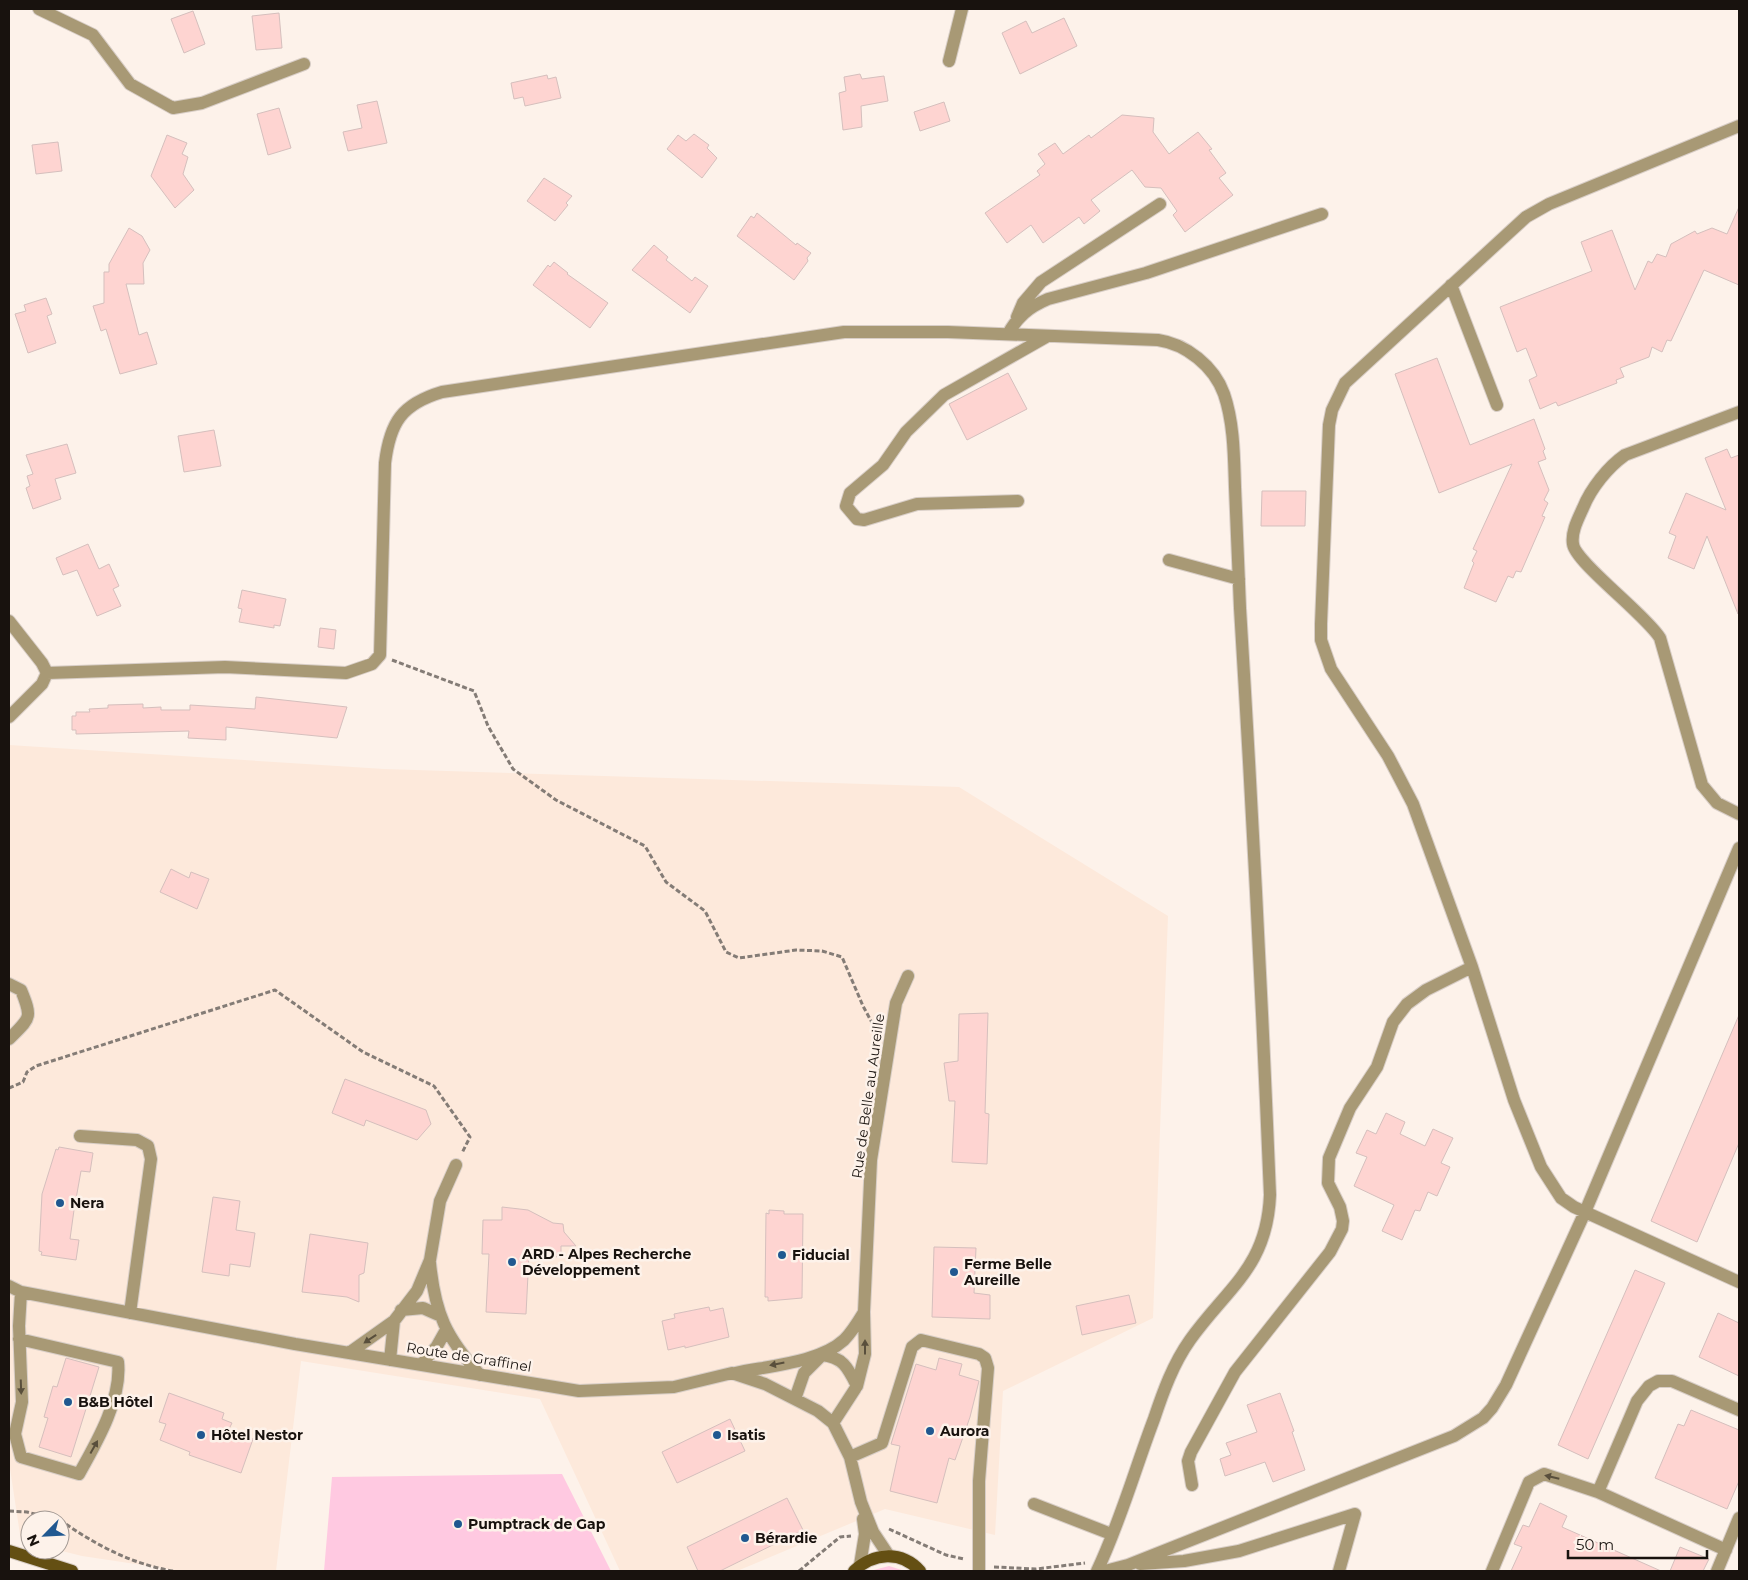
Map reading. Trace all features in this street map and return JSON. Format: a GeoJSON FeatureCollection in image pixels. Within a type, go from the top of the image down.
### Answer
{"type":"FeatureCollection","features":[{"type":"Feature","properties":{"kind":"main road"},"geometry":{"type":"LineString","coordinates":[[9,1552],[72,1571]]}},
{"type":"Feature","properties":{"kind":"main road"},"geometry":{"type":"LineString","coordinates":[[857,1568],[870,1559],[889,1556],[901,1558],[918,1569]]}},
{"type":"Feature","properties":{"kind":"street"},"geometry":{"type":"LineString","coordinates":[[39,9],[93,35],[130,84],[173,108],[202,103],[304,64]]}},
{"type":"Feature","properties":{"kind":"street"},"geometry":{"type":"LineString","coordinates":[[949,61],[962,9]]}},
{"type":"Feature","properties":{"kind":"street"},"geometry":{"type":"LineString","coordinates":[[1739,126],[1539,209],[1521,222],[1451,285],[1352,376],[1339,392],[1329,425],[1322,640],[1331,669],[1388,756],[1413,804],[1472,967],[1514,1100],[1550,1184],[1561,1198],[1585,1212],[1739,1282]]}},
{"type":"Feature","properties":{"kind":"street"},"geometry":{"type":"LineString","coordinates":[[1008,334],[1023,304],[1041,282],[1160,204]]}},
{"type":"Feature","properties":{"kind":"street"},"geometry":{"type":"LineString","coordinates":[[1016,318],[1037,303],[1048,299],[1146,273],[1322,214]]}},
{"type":"Feature","properties":{"kind":"street"},"geometry":{"type":"LineString","coordinates":[[1451,285],[1497,405]]}},
{"type":"Feature","properties":{"kind":"street"},"geometry":{"type":"LineString","coordinates":[[47,673],[225,667],[346,673],[372,664],[380,655],[385,462],[389,437],[400,415],[426,397],[464,388],[817,334],[844,332],[1008,334],[1046,338],[1170,342],[1199,359],[1212,372],[1224,393],[1230,422],[1259,912],[1270,1195],[1269,1217],[1263,1241],[1248,1268],[1190,1340],[1178,1360],[1163,1393],[1097,1571]]}},
{"type":"Feature","properties":{"kind":"street"},"geometry":{"type":"LineString","coordinates":[[1018,501],[917,504],[864,520],[857,519],[846,506],[850,493],[884,465],[906,432],[932,405],[944,395],[1046,338]]}},
{"type":"Feature","properties":{"kind":"street"},"geometry":{"type":"LineString","coordinates":[[1739,412],[1625,455],[1616,462],[1585,503],[1574,529],[1572,542],[1576,552],[1592,570],[1648,621],[1660,638],[1702,785],[1717,802],[1739,814]]}},
{"type":"Feature","properties":{"kind":"street"},"geometry":{"type":"LineString","coordinates":[[1169,560],[1239,579]]}},
{"type":"Feature","properties":{"kind":"street"},"geometry":{"type":"LineString","coordinates":[[9,621],[42,663],[47,673]]}},
{"type":"Feature","properties":{"kind":"street"},"geometry":{"type":"LineString","coordinates":[[9,717],[42,684],[47,673]]}},
{"type":"Feature","properties":{"kind":"street"},"geometry":{"type":"LineString","coordinates":[[1105,1571],[1128,1564],[1454,1436],[1476,1424],[1492,1408],[1506,1385],[1585,1212],[1739,848]]}},
{"type":"Feature","properties":{"kind":"street"},"geometry":{"type":"LineString","coordinates":[[1192,1485],[1188,1461],[1235,1372],[1330,1252],[1342,1229],[1343,1221],[1340,1207],[1328,1183],[1326,1173],[1329,1158],[1350,1108],[1377,1067],[1393,1022],[1407,1004],[1426,990],[1472,967]]}},
{"type":"Feature","properties":{"kind":"street","name":"Rue de Belle au Aureille"},"geometry":{"type":"LineString","coordinates":[[833,1423],[856,1386],[865,1354],[864,1312],[871,1160],[896,1003],[908,976]]}},
{"type":"Feature","properties":{"kind":"street"},"geometry":{"type":"LineString","coordinates":[[9,984],[21,990],[29,1009],[26,1024],[9,1039]]}},
{"type":"Feature","properties":{"kind":"street"},"geometry":{"type":"LineString","coordinates":[[80,1136],[137,1140],[148,1146],[151,1159],[130,1313]]}},
{"type":"Feature","properties":{"kind":"street"},"geometry":{"type":"LineString","coordinates":[[349,1353],[397,1316],[417,1291],[430,1260],[440,1201],[456,1165]]}},
{"type":"Feature","properties":{"kind":"street"},"geometry":{"type":"LineString","coordinates":[[430,1260],[433,1295],[446,1330],[459,1351],[480,1374]]}},
{"type":"Feature","properties":{"kind":"street","name":"Route de Graffinel"},"geometry":{"type":"LineString","coordinates":[[9,1286],[21,1292],[130,1313],[349,1353],[579,1391],[674,1387],[732,1373]]}},
{"type":"Feature","properties":{"kind":"street"},"geometry":{"type":"LineString","coordinates":[[19,1339],[118,1362],[120,1375],[103,1432],[80,1474],[21,1457],[15,1434],[22,1402],[19,1339],[21,1292]]}},
{"type":"Feature","properties":{"kind":"street"},"geometry":{"type":"LineString","coordinates":[[397,1316],[423,1308],[441,1316]]}},
{"type":"Feature","properties":{"kind":"street","name":"Rue de Belle au Aureille"},"geometry":{"type":"LineString","coordinates":[[732,1373],[822,1355],[842,1342],[852,1332],[864,1312]]}},
{"type":"Feature","properties":{"kind":"street"},"geometry":{"type":"LineString","coordinates":[[390,1360],[397,1316]]}},
{"type":"Feature","properties":{"kind":"street"},"geometry":{"type":"LineString","coordinates":[[421,1364],[437,1346],[446,1330]]}},
{"type":"Feature","properties":{"kind":"street"},"geometry":{"type":"LineString","coordinates":[[850,1457],[882,1443],[912,1347],[917,1342],[922,1340],[979,1354],[985,1358],[988,1368],[979,1481],[979,1567]]}},
{"type":"Feature","properties":{"kind":"street"},"geometry":{"type":"LineString","coordinates":[[795,1399],[804,1373],[822,1355],[833,1356],[843,1361],[856,1386]]}},
{"type":"Feature","properties":{"kind":"street"},"geometry":{"type":"LineString","coordinates":[[732,1373],[765,1384],[818,1411],[833,1423],[850,1457],[869,1533],[889,1556]]}},
{"type":"Feature","properties":{"kind":"street"},"geometry":{"type":"LineString","coordinates":[[1598,1492],[1637,1400],[1649,1386],[1658,1381],[1672,1382],[1739,1410]]}},
{"type":"Feature","properties":{"kind":"street"},"geometry":{"type":"LineString","coordinates":[[1492,1571],[1529,1482],[1544,1474],[1598,1492],[1726,1550]]}},
{"type":"Feature","properties":{"kind":"street"},"geometry":{"type":"LineString","coordinates":[[1034,1504],[1112,1534]]}},
{"type":"Feature","properties":{"kind":"street"},"geometry":{"type":"LineString","coordinates":[[1128,1564],[1184,1561],[1239,1551],[1355,1514],[1339,1571]]}},
{"type":"Feature","properties":{"kind":"street"},"geometry":{"type":"LineString","coordinates":[[1717,1571],[1739,1518]]}},
{"type":"Feature","properties":{"kind":"street"},"geometry":{"type":"LineString","coordinates":[[857,1568],[869,1533]]}},
{"type":"Feature","properties":{"kind":"street"},"geometry":{"type":"LineString","coordinates":[[918,1569],[929,1571]]}},
{"type":"Feature","properties":{"kind":"path"},"geometry":{"type":"LineString","coordinates":[[380,655],[474,691],[488,726],[513,769],[556,800],[644,846],[666,882],[705,911],[726,952],[739,958],[796,950],[822,951],[842,957],[873,1027],[890,1043]]}},
{"type":"Feature","properties":{"kind":"path"},"geometry":{"type":"LineString","coordinates":[[9,1088],[23,1082],[27,1072],[36,1066],[275,990],[363,1052],[434,1086],[470,1137],[456,1165]]}},
{"type":"Feature","properties":{"kind":"path"},"geometry":{"type":"LineString","coordinates":[[70,1527],[94,1544],[136,1560],[173,1571]]}},
{"type":"Feature","properties":{"kind":"path"},"geometry":{"type":"LineString","coordinates":[[799,1571],[840,1537],[891,1529],[946,1555],[979,1567],[1036,1569],[1071,1566],[1102,1558]]}},
{"type":"Feature","properties":{"kind":"shaded area"},"geometry":{"type":"Polygon","coordinates":[[[9,745],[384,769],[959,787],[1168,916],[1153,1318],[1003,1391],[995,1535],[885,1509],[737,1571],[620,1571],[540,1399],[301,1361],[276,1571],[182,1571],[70,1553],[70,1510],[20,1510],[20,1534],[9,1462],[9,745]]]}},
{"type":"Feature","properties":{"kind":"shaded area","name":"Pumptrack de Gap"},"geometry":{"type":"Polygon","coordinates":[[[562,1474],[611,1571],[324,1571],[332,1477],[562,1474]]]}},
{"type":"Feature","properties":{"kind":"shaded area"},"geometry":{"type":"Polygon","coordinates":[[[889,1566],[905,1571],[870,1571],[889,1566]]]}},
{"type":"Feature","properties":{"kind":"building"},"geometry":{"type":"Polygon","coordinates":[[[193,11],[205,44],[184,53],[171,19],[193,11]]]}},
{"type":"Feature","properties":{"kind":"building"},"geometry":{"type":"Polygon","coordinates":[[[279,13],[282,48],[256,50],[252,16],[279,13]]]}},
{"type":"Feature","properties":{"kind":"building"},"geometry":{"type":"Polygon","coordinates":[[[1064,18],[1077,46],[1020,74],[1002,33],[1026,21],[1032,33],[1064,18]]]}},
{"type":"Feature","properties":{"kind":"building"},"geometry":{"type":"Polygon","coordinates":[[[860,74],[862,79],[884,76],[888,101],[861,106],[862,127],[843,130],[839,93],[846,91],[844,77],[860,74]]]}},
{"type":"Feature","properties":{"kind":"building"},"geometry":{"type":"Polygon","coordinates":[[[547,75],[548,79],[556,77],[561,98],[525,106],[523,97],[514,99],[511,83],[547,75]]]}},
{"type":"Feature","properties":{"kind":"building"},"geometry":{"type":"Polygon","coordinates":[[[377,101],[387,143],[348,151],[343,132],[362,128],[357,105],[377,101]]]}},
{"type":"Feature","properties":{"kind":"building"},"geometry":{"type":"Polygon","coordinates":[[[944,102],[950,121],[920,131],[914,112],[944,102]]]}},
{"type":"Feature","properties":{"kind":"building"},"geometry":{"type":"Polygon","coordinates":[[[279,108],[291,148],[268,155],[257,114],[279,108]]]}},
{"type":"Feature","properties":{"kind":"building"},"geometry":{"type":"Polygon","coordinates":[[[1122,115],[1154,118],[1153,132],[1169,154],[1198,132],[1212,149],[1209,150],[1226,173],[1219,178],[1233,195],[1185,232],[1173,215],[1177,211],[1161,188],[1145,187],[1132,170],[1091,200],[1100,211],[1084,224],[1079,217],[1043,243],[1031,225],[1007,243],[985,213],[1040,175],[1037,171],[1045,164],[1038,154],[1055,143],[1063,154],[1089,135],[1091,138],[1122,115]]]}},
{"type":"Feature","properties":{"kind":"building"},"geometry":{"type":"Polygon","coordinates":[[[694,134],[709,145],[707,148],[717,158],[702,178],[667,149],[678,135],[686,141],[694,134]]]}},
{"type":"Feature","properties":{"kind":"building"},"geometry":{"type":"Polygon","coordinates":[[[167,135],[187,143],[182,154],[188,157],[183,174],[194,190],[175,208],[151,176],[167,135]]]}},
{"type":"Feature","properties":{"kind":"building"},"geometry":{"type":"Polygon","coordinates":[[[58,142],[62,171],[36,174],[32,145],[58,142]]]}},
{"type":"Feature","properties":{"kind":"building"},"geometry":{"type":"Polygon","coordinates":[[[544,178],[572,196],[566,203],[568,205],[555,221],[527,201],[544,178]]]}},
{"type":"Feature","properties":{"kind":"building"},"geometry":{"type":"Polygon","coordinates":[[[1739,207],[1739,285],[1704,270],[1671,341],[1667,340],[1662,352],[1652,347],[1649,357],[1620,368],[1624,377],[1616,380],[1617,383],[1558,406],[1556,402],[1540,409],[1529,380],[1537,376],[1526,348],[1517,352],[1500,307],[1592,271],[1581,242],[1612,230],[1635,290],[1648,261],[1652,263],[1657,254],[1666,257],[1671,244],[1695,231],[1697,234],[1712,228],[1727,234],[1739,207]]]}},
{"type":"Feature","properties":{"kind":"building"},"geometry":{"type":"Polygon","coordinates":[[[757,213],[796,245],[797,243],[811,253],[807,258],[808,261],[794,280],[737,236],[751,216],[754,218],[757,213]]]}},
{"type":"Feature","properties":{"kind":"building"},"geometry":{"type":"Polygon","coordinates":[[[129,228],[142,236],[150,250],[143,263],[144,284],[126,284],[139,335],[147,332],[157,364],[120,374],[106,329],[101,331],[93,306],[104,303],[104,272],[109,272],[109,264],[129,228]]]}},
{"type":"Feature","properties":{"kind":"building"},"geometry":{"type":"Polygon","coordinates":[[[654,245],[668,257],[666,260],[692,281],[695,277],[708,286],[690,313],[632,270],[654,245]]]}},
{"type":"Feature","properties":{"kind":"building"},"geometry":{"type":"Polygon","coordinates":[[[554,262],[567,274],[608,303],[590,328],[533,285],[548,265],[550,267],[554,262]]]}},
{"type":"Feature","properties":{"kind":"building"},"geometry":{"type":"Polygon","coordinates":[[[46,298],[52,314],[47,316],[56,343],[28,353],[15,314],[26,311],[24,305],[46,298]]]}},
{"type":"Feature","properties":{"kind":"building"},"geometry":{"type":"Polygon","coordinates":[[[1437,358],[1470,445],[1534,419],[1545,449],[1543,451],[1546,459],[1538,462],[1549,490],[1544,500],[1548,503],[1542,516],[1545,517],[1521,572],[1516,571],[1513,578],[1508,576],[1496,602],[1464,588],[1477,551],[1473,549],[1512,464],[1439,493],[1395,374],[1437,358]]]}},
{"type":"Feature","properties":{"kind":"building"},"geometry":{"type":"Polygon","coordinates":[[[1008,373],[1027,409],[967,440],[949,404],[1008,373]]]}},
{"type":"Feature","properties":{"kind":"building"},"geometry":{"type":"Polygon","coordinates":[[[214,430],[221,466],[184,472],[178,436],[214,430]]]}},
{"type":"Feature","properties":{"kind":"building"},"geometry":{"type":"Polygon","coordinates":[[[67,444],[76,473],[55,479],[61,499],[33,509],[26,488],[30,486],[27,476],[33,474],[26,455],[67,444]]]}},
{"type":"Feature","properties":{"kind":"building"},"geometry":{"type":"Polygon","coordinates":[[[1727,449],[1731,458],[1739,455],[1738,614],[1707,536],[1694,569],[1668,558],[1676,536],[1669,533],[1686,493],[1726,510],[1705,458],[1727,449]]]}},
{"type":"Feature","properties":{"kind":"building"},"geometry":{"type":"Polygon","coordinates":[[[1262,491],[1306,491],[1305,526],[1261,526],[1262,491]]]}},
{"type":"Feature","properties":{"kind":"building"},"geometry":{"type":"Polygon","coordinates":[[[88,544],[99,569],[109,564],[119,586],[113,589],[121,606],[97,616],[77,570],[63,575],[56,558],[88,544]]]}},
{"type":"Feature","properties":{"kind":"building"},"geometry":{"type":"Polygon","coordinates":[[[242,590],[286,599],[280,626],[274,625],[274,628],[239,622],[242,609],[238,608],[242,590]]]}},
{"type":"Feature","properties":{"kind":"building"},"geometry":{"type":"Polygon","coordinates":[[[320,628],[336,630],[334,649],[318,647],[320,628]]]}},
{"type":"Feature","properties":{"kind":"building"},"geometry":{"type":"Polygon","coordinates":[[[256,697],[347,707],[337,738],[226,727],[226,740],[188,738],[189,731],[76,734],[76,730],[72,730],[72,716],[76,716],[76,712],[90,712],[89,709],[108,708],[108,705],[143,704],[143,708],[161,707],[161,710],[190,710],[190,705],[255,709],[256,697]]]}},
{"type":"Feature","properties":{"kind":"building"},"geometry":{"type":"Polygon","coordinates":[[[171,869],[189,878],[191,872],[209,879],[197,909],[160,892],[171,869]]]}},
{"type":"Feature","properties":{"kind":"building"},"geometry":{"type":"Polygon","coordinates":[[[988,1013],[985,1113],[989,1114],[987,1164],[952,1162],[955,1101],[949,1101],[944,1063],[958,1061],[959,1014],[988,1013]]]}},
{"type":"Feature","properties":{"kind":"building"},"geometry":{"type":"Polygon","coordinates":[[[1739,1015],[1739,1143],[1697,1242],[1651,1221],[1739,1015]]]}},
{"type":"Feature","properties":{"kind":"building"},"geometry":{"type":"Polygon","coordinates":[[[345,1079],[426,1110],[431,1124],[417,1140],[366,1120],[364,1126],[332,1113],[345,1079]]]}},
{"type":"Feature","properties":{"kind":"building"},"geometry":{"type":"Polygon","coordinates":[[[1386,1113],[1405,1122],[1400,1134],[1425,1146],[1433,1129],[1453,1138],[1441,1163],[1450,1167],[1437,1196],[1428,1192],[1420,1211],[1415,1210],[1402,1240],[1382,1231],[1394,1205],[1354,1186],[1367,1157],[1356,1153],[1367,1130],[1376,1134],[1386,1113]]]}},
{"type":"Feature","properties":{"kind":"building","name":"Nera"},"geometry":{"type":"Polygon","coordinates":[[[59,1147],[93,1153],[90,1172],[81,1171],[74,1210],[70,1239],[79,1240],[76,1260],[41,1255],[42,1252],[39,1251],[42,1194],[56,1149],[58,1150],[59,1147]]]}},
{"type":"Feature","properties":{"kind":"building"},"geometry":{"type":"Polygon","coordinates":[[[213,1197],[240,1201],[236,1230],[255,1233],[250,1267],[230,1264],[229,1276],[202,1272],[213,1197]]]}},
{"type":"Feature","properties":{"kind":"building","name":"ARD - Alpes Recherche Développement"},"geometry":{"type":"Polygon","coordinates":[[[502,1207],[528,1210],[553,1223],[563,1224],[564,1232],[576,1246],[561,1246],[561,1257],[529,1255],[526,1314],[486,1312],[489,1254],[482,1254],[483,1220],[502,1220],[502,1207]]]}},
{"type":"Feature","properties":{"kind":"building","name":"Fiducial"},"geometry":{"type":"Polygon","coordinates":[[[769,1210],[784,1211],[784,1214],[803,1214],[802,1298],[768,1301],[768,1297],[765,1297],[766,1213],[769,1214],[769,1210]]]}},
{"type":"Feature","properties":{"kind":"building"},"geometry":{"type":"Polygon","coordinates":[[[310,1234],[368,1243],[364,1273],[359,1275],[359,1302],[347,1297],[302,1292],[310,1234]]]}},
{"type":"Feature","properties":{"kind":"building","name":"Ferme Belle Aureille"},"geometry":{"type":"Polygon","coordinates":[[[934,1247],[976,1248],[974,1293],[990,1295],[990,1319],[932,1317],[934,1247]]]}},
{"type":"Feature","properties":{"kind":"building"},"geometry":{"type":"Polygon","coordinates":[[[1635,1270],[1665,1283],[1588,1459],[1558,1445],[1635,1270]]]}},
{"type":"Feature","properties":{"kind":"building"},"geometry":{"type":"Polygon","coordinates":[[[1129,1295],[1136,1323],[1082,1335],[1076,1306],[1129,1295]]]}},
{"type":"Feature","properties":{"kind":"building"},"geometry":{"type":"Polygon","coordinates":[[[709,1307],[710,1311],[723,1308],[729,1337],[685,1348],[685,1346],[668,1350],[662,1321],[675,1318],[674,1314],[709,1307]]]}},
{"type":"Feature","properties":{"kind":"building"},"geometry":{"type":"Polygon","coordinates":[[[1718,1313],[1739,1323],[1739,1376],[1699,1357],[1718,1313]]]}},
{"type":"Feature","properties":{"kind":"building","name":"B&B Hôtel"},"geometry":{"type":"Polygon","coordinates":[[[66,1358],[99,1367],[71,1457],[39,1447],[48,1418],[44,1417],[53,1386],[57,1387],[66,1358]]]}},
{"type":"Feature","properties":{"kind":"building","name":"Aurora"},"geometry":{"type":"Polygon","coordinates":[[[939,1358],[962,1364],[959,1375],[979,1381],[970,1417],[955,1460],[949,1458],[937,1503],[890,1491],[900,1446],[891,1444],[916,1364],[936,1370],[939,1358]]]}},
{"type":"Feature","properties":{"kind":"building","name":"Hôtel Nestor"},"geometry":{"type":"Polygon","coordinates":[[[169,1393],[224,1413],[222,1419],[232,1423],[228,1431],[253,1439],[241,1473],[189,1455],[190,1452],[160,1440],[166,1424],[159,1422],[169,1393]]]}},
{"type":"Feature","properties":{"kind":"building"},"geometry":{"type":"Polygon","coordinates":[[[1280,1393],[1294,1431],[1292,1432],[1305,1470],[1273,1482],[1265,1462],[1225,1476],[1220,1459],[1231,1455],[1226,1443],[1257,1432],[1247,1405],[1280,1393]]]}},
{"type":"Feature","properties":{"kind":"building"},"geometry":{"type":"Polygon","coordinates":[[[1691,1410],[1739,1430],[1739,1481],[1727,1509],[1655,1478],[1678,1424],[1684,1426],[1691,1410]]]}},
{"type":"Feature","properties":{"kind":"building","name":"Isatis"},"geometry":{"type":"Polygon","coordinates":[[[730,1419],[745,1451],[677,1483],[662,1452],[730,1419]]]}},
{"type":"Feature","properties":{"kind":"building","name":"Bérardie"},"geometry":{"type":"Polygon","coordinates":[[[787,1498],[803,1530],[720,1571],[698,1571],[687,1547],[787,1498]]]}},
{"type":"Feature","properties":{"kind":"building"},"geometry":{"type":"Polygon","coordinates":[[[1540,1503],[1567,1516],[1562,1527],[1661,1571],[1511,1571],[1522,1547],[1514,1544],[1523,1525],[1529,1527],[1540,1503]]]}},
{"type":"Feature","properties":{"kind":"building"},"geometry":{"type":"Polygon","coordinates":[[[1680,1547],[1709,1559],[1703,1571],[1670,1571],[1680,1547]]]}},
{"type":"Feature","properties":{"kind":"place","name":"Nera"},"geometry":{"type":"Point","coordinates":[60,1203]}},
{"type":"Feature","properties":{"kind":"place","name":"Fiducial"},"geometry":{"type":"Point","coordinates":[782,1255]}},
{"type":"Feature","properties":{"kind":"place","name":"ARD - Alpes Recherche Développement"},"geometry":{"type":"Point","coordinates":[512,1262]}},
{"type":"Feature","properties":{"kind":"place","name":"Ferme Belle Aureille"},"geometry":{"type":"Point","coordinates":[954,1272]}},
{"type":"Feature","properties":{"kind":"place","name":"B&B Hôtel"},"geometry":{"type":"Point","coordinates":[68,1402]}},
{"type":"Feature","properties":{"kind":"place","name":"Aurora"},"geometry":{"type":"Point","coordinates":[930,1431]}},
{"type":"Feature","properties":{"kind":"place","name":"Hôtel Nestor"},"geometry":{"type":"Point","coordinates":[201,1435]}},
{"type":"Feature","properties":{"kind":"place","name":"Isatis"},"geometry":{"type":"Point","coordinates":[717,1435]}},
{"type":"Feature","properties":{"kind":"place","name":"Pumptrack de Gap"},"geometry":{"type":"Point","coordinates":[458,1524]}},
{"type":"Feature","properties":{"kind":"place","name":"Bérardie"},"geometry":{"type":"Point","coordinates":[745,1538]}}]}
